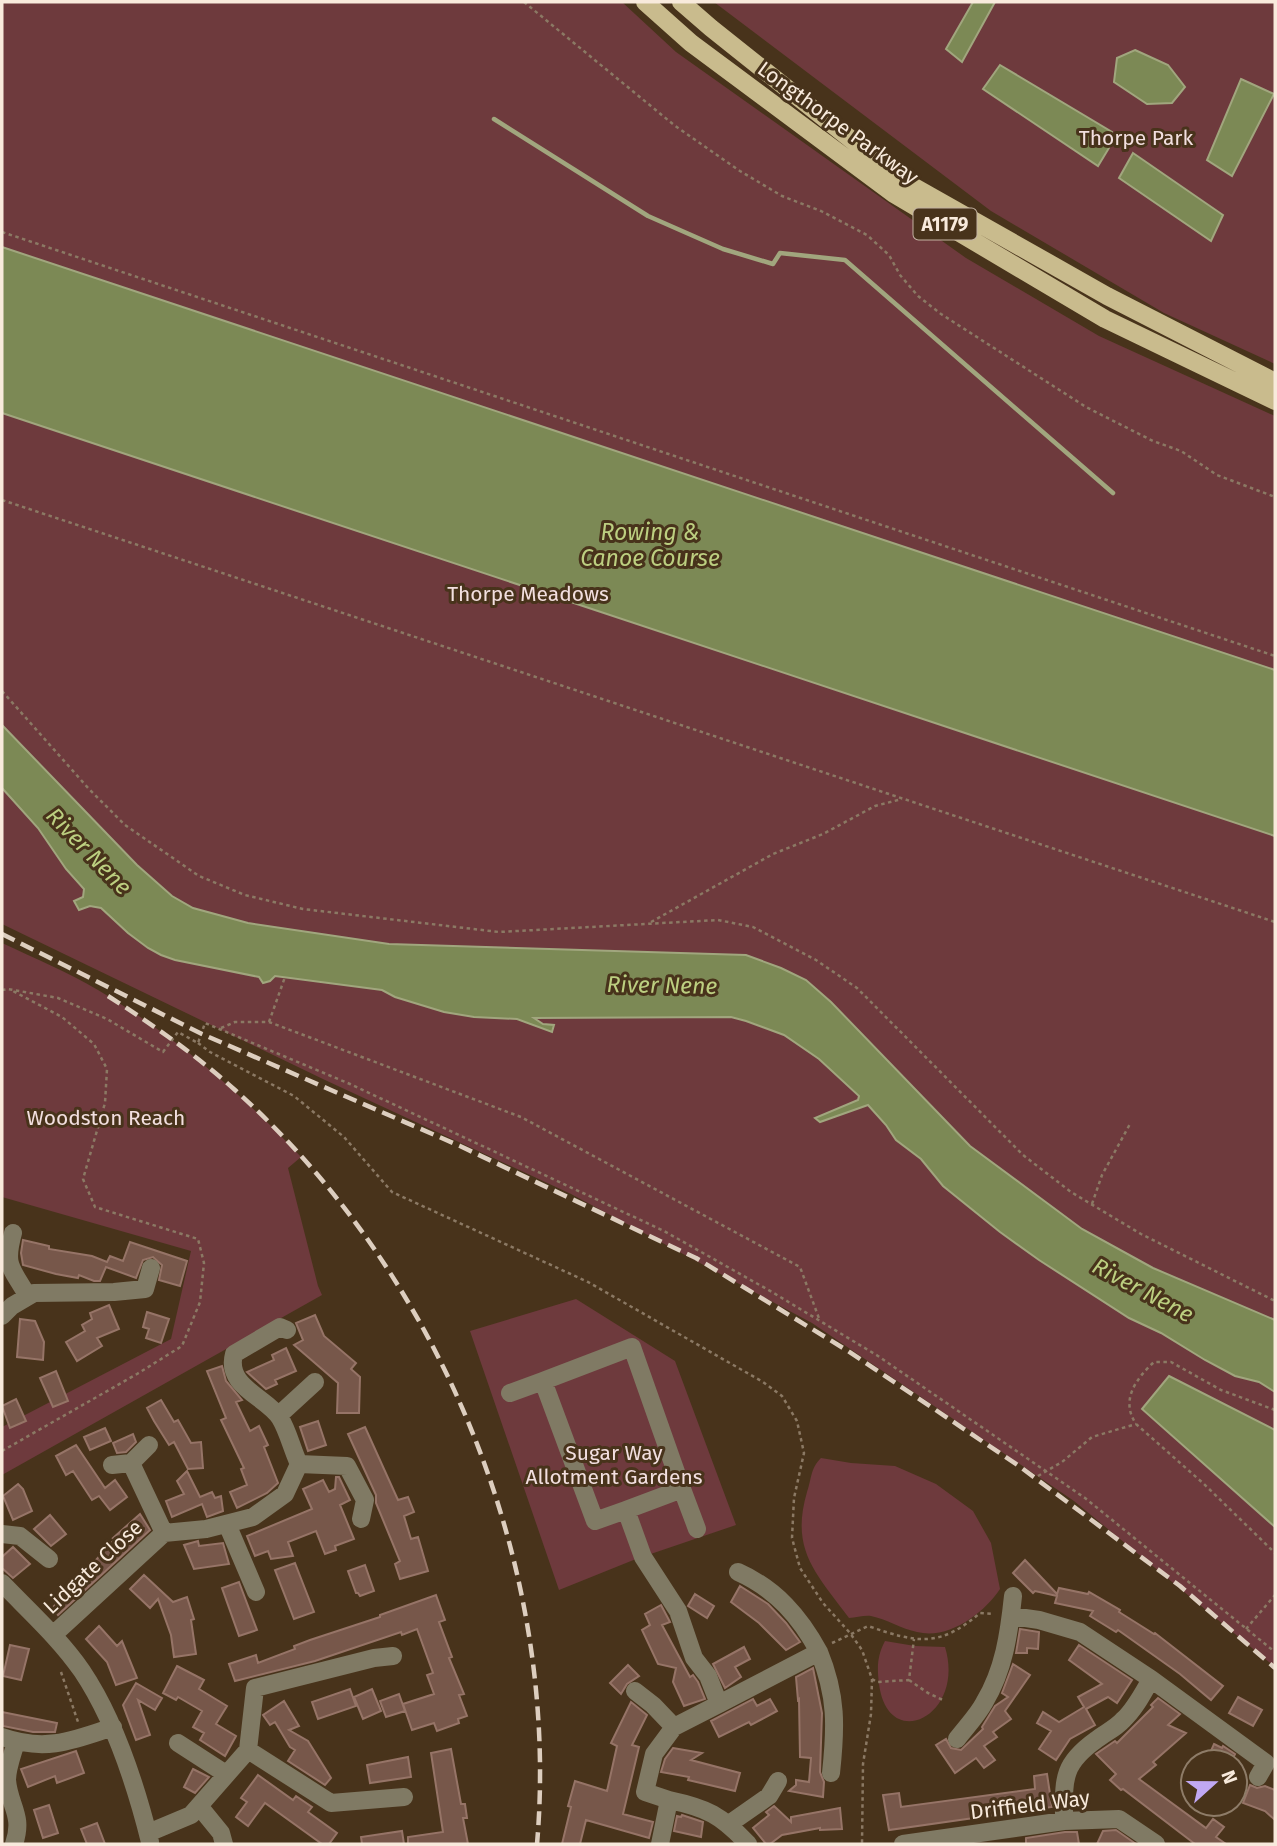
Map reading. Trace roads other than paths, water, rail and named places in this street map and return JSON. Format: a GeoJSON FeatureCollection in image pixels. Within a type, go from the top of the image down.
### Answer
{"type":"FeatureCollection","features":[{"type":"Feature","properties":{"kind":"main road","name":"Longthorpe Parkway"},"geometry":{"type":"LineString","coordinates":[[645,2],[691,43],[894,194],[1105,318],[1275,401]]}},
{"type":"Feature","properties":{"kind":"main road","name":"Longthorpe Parkway"},"geometry":{"type":"LineString","coordinates":[[681,2],[711,29],[902,180],[1107,296],[1275,382]]}},
{"type":"Feature","properties":{"kind":"street"},"geometry":{"type":"LineString","coordinates":[[13,1233],[7,1257],[27,1295]]}},
{"type":"Feature","properties":{"kind":"street"},"geometry":{"type":"LineString","coordinates":[[2,1317],[27,1295],[145,1289],[151,1268]]}},
{"type":"Feature","properties":{"kind":"street"},"geometry":{"type":"LineString","coordinates":[[287,1330],[280,1327],[271,1331],[234,1354],[232,1360],[246,1389],[279,1415],[299,1464],[347,1466],[365,1500],[361,1519]]}},
{"type":"Feature","properties":{"kind":"street"},"geometry":{"type":"LineString","coordinates":[[510,1393],[632,1347],[697,1529]]}},
{"type":"Feature","properties":{"kind":"street"},"geometry":{"type":"LineString","coordinates":[[279,1415],[315,1381]]}},
{"type":"Feature","properties":{"kind":"street"},"geometry":{"type":"LineString","coordinates":[[543,1381],[595,1521],[682,1489]]}},
{"type":"Feature","properties":{"kind":"street"},"geometry":{"type":"LineString","coordinates":[[112,1465],[131,1463],[149,1445]]}},
{"type":"Feature","properties":{"kind":"street","name":"Lidgate Close"},"geometry":{"type":"LineString","coordinates":[[131,1463],[164,1533]]}},
{"type":"Feature","properties":{"kind":"street","name":"Lidgate Close"},"geometry":{"type":"LineString","coordinates":[[53,1635],[164,1533],[206,1530],[253,1517],[285,1494],[299,1464]]}},
{"type":"Feature","properties":{"kind":"street"},"geometry":{"type":"LineString","coordinates":[[626,1510],[643,1556],[678,1611],[694,1658],[708,1676],[719,1704]]}},
{"type":"Feature","properties":{"kind":"street"},"geometry":{"type":"LineString","coordinates":[[227,1524],[256,1592]]}},
{"type":"Feature","properties":{"kind":"street"},"geometry":{"type":"LineString","coordinates":[[2,1534],[20,1536],[49,1559]]}},
{"type":"Feature","properties":{"kind":"street"},"geometry":{"type":"LineString","coordinates":[[738,1572],[761,1582],[783,1602],[806,1628],[819,1653],[829,1676],[835,1704],[831,1773]]}},
{"type":"Feature","properties":{"kind":"street"},"geometry":{"type":"LineString","coordinates":[[2,1583],[53,1635],[82,1672],[113,1727],[149,1839],[191,1815],[248,1749],[255,1688],[374,1658],[393,1656]]}},
{"type":"Feature","properties":{"kind":"street"},"geometry":{"type":"LineString","coordinates":[[957,1739],[983,1705],[998,1677],[1007,1646],[1013,1596]]}},
{"type":"Feature","properties":{"kind":"street"},"geometry":{"type":"LineString","coordinates":[[1011,1616],[1039,1620],[1080,1632],[1151,1679],[1267,1770]]}},
{"type":"Feature","properties":{"kind":"street"},"geometry":{"type":"LineString","coordinates":[[748,1844],[729,1824],[701,1807],[645,1793],[654,1754],[674,1727],[819,1653]]}},
{"type":"Feature","properties":{"kind":"street"},"geometry":{"type":"LineString","coordinates":[[1064,1821],[1064,1786],[1076,1754],[1123,1720],[1139,1701],[1151,1679]]}},
{"type":"Feature","properties":{"kind":"street"},"geometry":{"type":"LineString","coordinates":[[635,1691],[674,1727]]}},
{"type":"Feature","properties":{"kind":"street"},"geometry":{"type":"LineString","coordinates":[[14,1844],[18,1815],[9,1793],[7,1777],[9,1739],[51,1745],[113,1727]]}},
{"type":"Feature","properties":{"kind":"street"},"geometry":{"type":"LineString","coordinates":[[178,1743],[226,1774]]}},
{"type":"Feature","properties":{"kind":"street"},"geometry":{"type":"LineString","coordinates":[[248,1749],[331,1803],[404,1797]]}},
{"type":"Feature","properties":{"kind":"street"},"geometry":{"type":"LineString","coordinates":[[729,1824],[769,1796],[778,1781]]}},
{"type":"Feature","properties":{"kind":"street"},"geometry":{"type":"LineString","coordinates":[[660,1844],[669,1800]]}},
{"type":"Feature","properties":{"kind":"street"},"geometry":{"type":"LineString","coordinates":[[199,1806],[221,1833],[224,1844]]}},
{"type":"Feature","properties":{"kind":"street","name":"Driffield Way"},"geometry":{"type":"LineString","coordinates":[[903,1844],[1064,1821],[1119,1819],[1156,1844]]}},
{"type":"Feature","properties":{"kind":"water"},"geometry":{"type":"Polygon","coordinates":[[[973,2],[995,2],[962,62],[946,49],[973,2]]]}},
{"type":"Feature","properties":{"kind":"water"},"geometry":{"type":"Polygon","coordinates":[[[1135,50],[1168,65],[1185,87],[1172,103],[1147,104],[1114,82],[1117,58],[1135,50]]]}},
{"type":"Feature","properties":{"kind":"water"},"geometry":{"type":"Polygon","coordinates":[[[1000,65],[1112,132],[1109,148],[1098,166],[983,89],[1000,65]]]}},
{"type":"Feature","properties":{"kind":"water"},"geometry":{"type":"Polygon","coordinates":[[[1241,79],[1274,94],[1232,176],[1207,160],[1241,79]]]}},
{"type":"Feature","properties":{"kind":"water"},"geometry":{"type":"Polygon","coordinates":[[[1133,153],[1223,215],[1211,241],[1119,178],[1133,153]]]}},
{"type":"Feature","properties":{"kind":"water","name":"Rowing & Canoe Course"},"geometry":{"type":"Polygon","coordinates":[[[2,247],[1275,670],[1275,836],[2,413],[2,247]]]}},
{"type":"Feature","properties":{"kind":"water","name":"River Nene"},"geometry":{"type":"Polygon","coordinates":[[[2,725],[137,865],[172,896],[193,908],[248,923],[389,944],[746,955],[806,980],[831,1002],[970,1146],[1082,1229],[1153,1268],[1275,1320],[1275,1392],[1259,1382],[1235,1376],[1161,1333],[1129,1318],[1039,1260],[943,1186],[921,1159],[896,1140],[868,1105],[820,1122],[815,1118],[858,1100],[859,1096],[819,1059],[784,1035],[731,1017],[534,1018],[543,1024],[554,1025],[552,1032],[517,1019],[474,1017],[444,1012],[395,997],[382,990],[275,976],[263,983],[259,977],[161,955],[128,933],[101,908],[90,906],[79,910],[74,901],[83,897],[84,889],[66,869],[38,828],[2,788],[2,725]]]}},
{"type":"Feature","properties":{"kind":"water"},"geometry":{"type":"Polygon","coordinates":[[[1169,1376],[1275,1430],[1275,1527],[1142,1409],[1169,1376]]]}},
{"type":"Feature","properties":{"kind":"waterway"},"geometry":{"type":"LineString","coordinates":[[494,119],[648,216],[723,249],[773,264],[780,253],[845,260],[1113,493]]}},
{"type":"Feature","properties":{"kind":"railway"},"geometry":{"type":"LineString","coordinates":[[2,934],[202,1034],[460,1146],[696,1258],[848,1351],[1019,1466],[1180,1586],[1275,1668]]}},
{"type":"Feature","properties":{"kind":"railway"},"geometry":{"type":"LineString","coordinates":[[108,996],[174,1041],[220,1077],[308,1164],[373,1247],[428,1337],[473,1433],[507,1533],[529,1636],[539,1740],[537,1844]]}},
{"type":"Feature","properties":{"kind":"park label","name":"Thorpe Park"},"geometry":{"type":"Point","coordinates":[1136,138]}},
{"type":"Feature","properties":{"kind":"park label","name":"Thorpe Meadows"},"geometry":{"type":"Point","coordinates":[528,594]}},
{"type":"Feature","properties":{"kind":"park label","name":"Woodston Reach"},"geometry":{"type":"Point","coordinates":[106,1118]}},
{"type":"Feature","properties":{"kind":"park label","name":"Sugar Way Allotment Gardens"},"geometry":{"type":"Point","coordinates":[614,1465]}}]}
